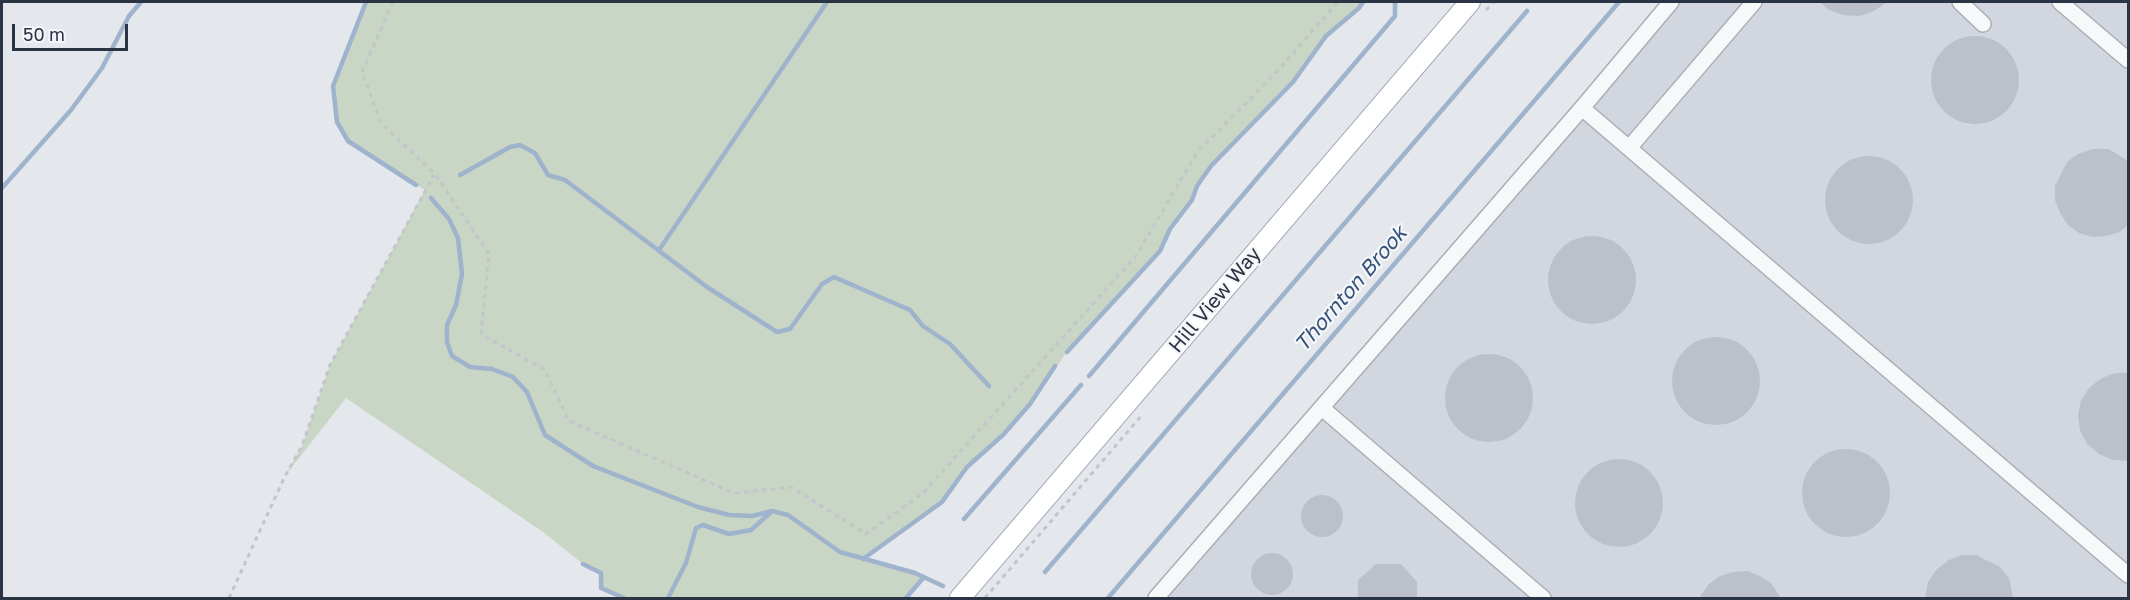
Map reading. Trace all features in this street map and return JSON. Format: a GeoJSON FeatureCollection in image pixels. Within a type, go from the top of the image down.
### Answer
{"type":"FeatureCollection","features":[{"type":"Feature","properties":{"kind":"main road","name":"Hill View Way"},"geometry":{"type":"LineString","coordinates":[[960,598],[1470,2]]}},
{"type":"Feature","properties":{"kind":"lane"},"geometry":{"type":"LineString","coordinates":[[1156,598],[1582,108],[1671,2]]}},
{"type":"Feature","properties":{"kind":"lane"},"geometry":{"type":"LineString","coordinates":[[1629,148],[1755,2]]}},
{"type":"Feature","properties":{"kind":"lane"},"geometry":{"type":"LineString","coordinates":[[1960,2],[1983,24]]}},
{"type":"Feature","properties":{"kind":"lane"},"geometry":{"type":"LineString","coordinates":[[2060,2],[2128,60]]}},
{"type":"Feature","properties":{"kind":"lane"},"geometry":{"type":"LineString","coordinates":[[1582,108],[2128,575]]}},
{"type":"Feature","properties":{"kind":"lane"},"geometry":{"type":"LineString","coordinates":[[1322,408],[1543,598]]}},
{"type":"Feature","properties":{"kind":"path"},"geometry":{"type":"LineString","coordinates":[[393,2],[362,72],[381,123],[435,174],[489,254],[481,334],[545,370],[569,421],[734,493],[791,487],[866,534],[921,494],[1136,256],[1198,151],[1273,76],[1338,2]]}},
{"type":"Feature","properties":{"kind":"path"},"geometry":{"type":"LineString","coordinates":[[229,598],[285,476],[302,446],[330,365],[418,201],[435,174]]}},
{"type":"Feature","properties":{"kind":"shaded area"},"geometry":{"type":"Polygon","coordinates":[[[1662,2],[2128,2],[2128,598],[1147,598],[1662,2]]]}},
{"type":"Feature","properties":{"kind":"green space"},"geometry":{"type":"Polygon","coordinates":[[[366,2],[1363,2],[1326,36],[1293,82],[1211,166],[1197,186],[1192,200],[1170,229],[1160,251],[1067,352],[1030,404],[1003,435],[967,467],[942,502],[864,559],[924,577],[906,598],[624,598],[601,588],[601,573],[583,564],[543,532],[346,398],[285,476],[302,446],[330,365],[425,190],[348,141],[337,122],[333,86],[366,2]]]}},
{"type":"Feature","properties":{"kind":"building"},"geometry":{"type":"Polygon","coordinates":[[[1820,2],[1887,2],[1874,11],[1859,16],[1843,15],[1829,10],[1820,2]]]}},
{"type":"Feature","properties":{"kind":"building"},"geometry":{"type":"Polygon","coordinates":[[[1975,36],[1992,39],[2006,49],[2016,63],[2019,80],[2016,97],[2006,111],[1992,121],[1975,124],[1958,121],[1944,111],[1934,97],[1931,80],[1934,63],[1944,49],[1958,39],[1975,36]]]}},
{"type":"Feature","properties":{"kind":"building"},"geometry":{"type":"Polygon","coordinates":[[[2093,149],[2109,149],[2128,161],[2128,225],[2120,232],[2093,237],[2079,233],[2068,225],[2055,200],[2055,186],[2067,162],[2078,154],[2093,149]]]}},
{"type":"Feature","properties":{"kind":"building"},"geometry":{"type":"Polygon","coordinates":[[[1869,156],[1886,159],[1900,169],[1910,183],[1913,200],[1910,217],[1900,231],[1886,241],[1869,244],[1852,241],[1838,231],[1828,217],[1825,200],[1828,183],[1838,169],[1852,159],[1869,156]]]}},
{"type":"Feature","properties":{"kind":"building"},"geometry":{"type":"Polygon","coordinates":[[[1592,236],[1609,239],[1623,249],[1633,263],[1636,280],[1633,297],[1623,311],[1609,321],[1592,324],[1575,321],[1561,311],[1551,297],[1548,280],[1551,263],[1561,249],[1575,239],[1592,236]]]}},
{"type":"Feature","properties":{"kind":"building"},"geometry":{"type":"Polygon","coordinates":[[[1716,337],[1733,340],[1747,350],[1757,364],[1760,381],[1757,398],[1747,412],[1733,422],[1716,425],[1699,422],[1685,412],[1675,398],[1672,381],[1675,364],[1685,350],[1699,340],[1716,337]]]}},
{"type":"Feature","properties":{"kind":"building"},"geometry":{"type":"Polygon","coordinates":[[[1489,354],[1506,357],[1520,367],[1530,381],[1533,398],[1530,415],[1520,429],[1506,439],[1489,442],[1472,439],[1458,429],[1448,415],[1445,398],[1448,381],[1458,367],[1472,357],[1489,354]]]}},
{"type":"Feature","properties":{"kind":"building"},"geometry":{"type":"Polygon","coordinates":[[[2115,373],[2128,373],[2128,461],[2113,460],[2099,454],[2087,444],[2080,430],[2078,415],[2081,400],[2090,387],[2102,378],[2115,373]]]}},
{"type":"Feature","properties":{"kind":"building"},"geometry":{"type":"Polygon","coordinates":[[[1846,449],[1863,452],[1877,462],[1887,476],[1890,493],[1887,510],[1877,524],[1863,534],[1846,537],[1829,534],[1815,524],[1805,510],[1802,493],[1805,476],[1815,462],[1829,452],[1846,449]]]}},
{"type":"Feature","properties":{"kind":"building"},"geometry":{"type":"Polygon","coordinates":[[[1619,459],[1636,462],[1650,472],[1660,486],[1663,503],[1660,520],[1650,534],[1636,544],[1619,547],[1602,544],[1588,534],[1578,520],[1575,503],[1578,486],[1588,472],[1602,462],[1619,459]]]}},
{"type":"Feature","properties":{"kind":"building"},"geometry":{"type":"Polygon","coordinates":[[[1322,495],[1330,496],[1337,501],[1342,508],[1342,524],[1337,531],[1330,536],[1322,537],[1314,536],[1307,531],[1302,524],[1301,516],[1302,508],[1307,501],[1314,496],[1322,495]]]}},
{"type":"Feature","properties":{"kind":"building"},"geometry":{"type":"Polygon","coordinates":[[[1272,553],[1280,554],[1287,559],[1292,566],[1292,582],[1287,589],[1280,594],[1272,595],[1264,594],[1257,589],[1252,582],[1251,574],[1252,566],[1257,559],[1264,554],[1272,553]]]}},
{"type":"Feature","properties":{"kind":"building"},"geometry":{"type":"Polygon","coordinates":[[[1962,555],[1976,555],[2000,567],[2009,578],[2013,598],[1925,598],[1928,582],[1937,569],[1949,560],[1962,555]]]}},
{"type":"Feature","properties":{"kind":"building"},"geometry":{"type":"Polygon","coordinates":[[[1376,564],[1401,564],[1417,582],[1417,598],[1358,598],[1358,580],[1376,564]]]}},
{"type":"Feature","properties":{"kind":"building"},"geometry":{"type":"Polygon","coordinates":[[[1747,571],[1771,583],[1781,598],[1699,598],[1708,585],[1720,576],[1747,571]]]}},
{"type":"Feature","properties":{"kind":"waterway"},"geometry":{"type":"LineString","coordinates":[[2,188],[71,110],[102,68],[129,16],[141,2]]}},
{"type":"Feature","properties":{"kind":"waterway","name":"Thornton Brook"},"geometry":{"type":"LineString","coordinates":[[366,2],[333,86],[337,122],[348,141],[416,185]]}},
{"type":"Feature","properties":{"kind":"waterway"},"geometry":{"type":"LineString","coordinates":[[659,250],[827,2]]}},
{"type":"Feature","properties":{"kind":"waterway"},"geometry":{"type":"LineString","coordinates":[[1067,352],[1160,251],[1170,229],[1192,200],[1197,186],[1211,166],[1293,82],[1326,36],[1363,2]]}},
{"type":"Feature","properties":{"kind":"waterway"},"geometry":{"type":"LineString","coordinates":[[1089,376],[1395,16],[1395,2]]}},
{"type":"Feature","properties":{"kind":"waterway","name":"Thornton Brook"},"geometry":{"type":"LineString","coordinates":[[1108,598],[1619,2]]}},
{"type":"Feature","properties":{"kind":"waterway"},"geometry":{"type":"LineString","coordinates":[[1045,572],[1527,11]]}},
{"type":"Feature","properties":{"kind":"waterway"},"geometry":{"type":"LineString","coordinates":[[460,175],[510,147],[520,145],[535,153],[548,175],[565,180],[707,287],[777,332],[790,329],[822,284],[834,277],[910,310],[923,326],[950,344],[989,386]]}},
{"type":"Feature","properties":{"kind":"waterway","name":"Thornton Brook"},"geometry":{"type":"LineString","coordinates":[[431,198],[449,219],[458,238],[462,274],[456,305],[447,325],[447,342],[452,356],[470,367],[492,369],[513,377],[527,392],[545,435],[593,466],[698,507],[729,515],[752,516],[772,511],[788,515],[840,552],[915,573],[943,586]]}},
{"type":"Feature","properties":{"kind":"waterway"},"geometry":{"type":"LineString","coordinates":[[863,559],[942,502],[967,467],[1003,435],[1030,404],[1055,366]]}},
{"type":"Feature","properties":{"kind":"waterway"},"geometry":{"type":"LineString","coordinates":[[964,519],[1081,385]]}},
{"type":"Feature","properties":{"kind":"waterway"},"geometry":{"type":"LineString","coordinates":[[668,598],[686,563],[696,528],[703,525],[729,534],[751,530],[770,513]]}},
{"type":"Feature","properties":{"kind":"waterway"},"geometry":{"type":"LineString","coordinates":[[583,564],[601,573],[601,588],[624,598]]}},
{"type":"Feature","properties":{"kind":"waterway"},"geometry":{"type":"LineString","coordinates":[[906,598],[924,577]]}}]}
